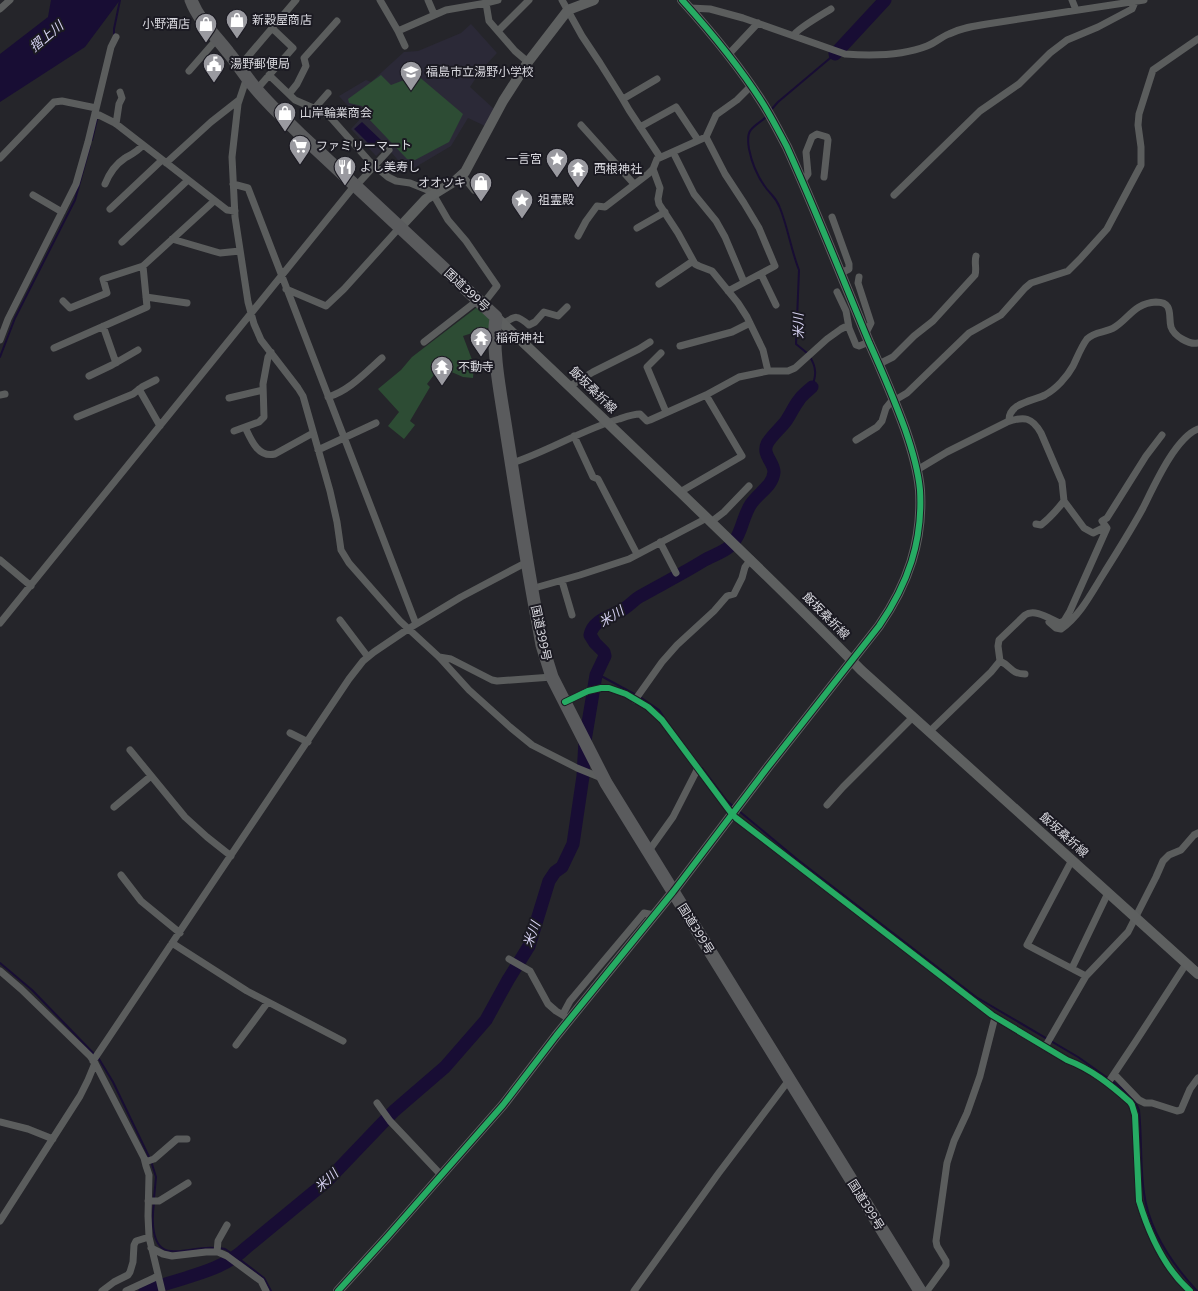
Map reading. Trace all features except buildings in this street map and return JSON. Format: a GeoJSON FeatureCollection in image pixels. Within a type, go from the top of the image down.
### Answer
{"type":"FeatureCollection","features":[{"type":"Feature","properties":{"kind":"highway","name":"国道399号"},"geometry":{"type":"LineString","coordinates":[[194,1],[195,10],[204,25],[217,39],[247,78],[301,135],[500,320],[495,326],[496,361],[527,562],[542,645],[552,677],[604,779],[920,1291]]}},
{"type":"Feature","properties":{"kind":"street"},"geometry":{"type":"LineString","coordinates":[[0,9],[10,0]]}},
{"type":"Feature","properties":{"kind":"street"},"geometry":{"type":"LineString","coordinates":[[239,67],[296,0]]}},
{"type":"Feature","properties":{"kind":"street"},"geometry":{"type":"LineString","coordinates":[[380,0],[398,30],[405,46]]}},
{"type":"Feature","properties":{"kind":"street"},"geometry":{"type":"LineString","coordinates":[[428,0],[434,14]]}},
{"type":"Feature","properties":{"kind":"street"},"geometry":{"type":"LineString","coordinates":[[398,30],[446,10],[486,4],[498,0]]}},
{"type":"Feature","properties":{"kind":"street"},"geometry":{"type":"LineString","coordinates":[[498,31],[529,0]]}},
{"type":"Feature","properties":{"kind":"street"},"geometry":{"type":"LineString","coordinates":[[562,0],[582,36],[623,99],[628,110],[660,157]]}},
{"type":"Feature","properties":{"kind":"street"},"geometry":{"type":"LineString","coordinates":[[286,290],[326,306],[344,289],[426,199],[462,175],[503,101],[528,62],[568,10],[594,0]]}},
{"type":"Feature","properties":{"kind":"street"},"geometry":{"type":"LineString","coordinates":[[338,1291],[442,1176],[503,1105],[566,1017],[654,916],[851,660],[879,626],[891,609],[909,571],[918,531],[920,490],[914,457],[894,400],[787,147],[762,102],[751,86],[728,54],[682,0]]}},
{"type":"Feature","properties":{"kind":"street"},"geometry":{"type":"LineString","coordinates":[[1072,0],[1076,10]]}},
{"type":"Feature","properties":{"kind":"street"},"geometry":{"type":"LineString","coordinates":[[690,8],[710,10],[743,18],[845,54],[875,55],[908,51],[927,46],[948,34],[962,29],[1144,0]]}},
{"type":"Feature","properties":{"kind":"street"},"geometry":{"type":"LineString","coordinates":[[894,195],[980,111],[1019,84],[1050,53],[1067,40],[1098,28],[1132,8],[1135,2]]}},
{"type":"Feature","properties":{"kind":"street"},"geometry":{"type":"LineString","coordinates":[[486,4],[489,21],[515,51],[528,62]]}},
{"type":"Feature","properties":{"kind":"street"},"geometry":{"type":"LineString","coordinates":[[794,35],[800,28],[831,9]]}},
{"type":"Feature","properties":{"kind":"street"},"geometry":{"type":"LineString","coordinates":[[304,58],[337,21]]}},
{"type":"Feature","properties":{"kind":"street"},"geometry":{"type":"LineString","coordinates":[[728,54],[758,23]]}},
{"type":"Feature","properties":{"kind":"street"},"geometry":{"type":"LineString","coordinates":[[272,28],[304,58],[306,66],[297,84],[289,94]]}},
{"type":"Feature","properties":{"kind":"street"},"geometry":{"type":"LineString","coordinates":[[0,340],[8,319],[76,184],[96,111],[111,47],[116,37]]}},
{"type":"Feature","properties":{"kind":"street"},"geometry":{"type":"LineString","coordinates":[[189,71],[217,39]]}},
{"type":"Feature","properties":{"kind":"street"},"geometry":{"type":"LineString","coordinates":[[856,440],[877,427],[882,421],[888,406],[894,400],[906,393],[969,333],[1001,315],[1031,283],[1068,271],[1107,229],[1141,164],[1141,147],[1138,125],[1139,114],[1153,70],[1198,39]]}},
{"type":"Feature","properties":{"kind":"street"},"geometry":{"type":"LineString","coordinates":[[257,89],[293,48]]}},
{"type":"Feature","properties":{"kind":"street"},"geometry":{"type":"LineString","coordinates":[[269,75],[302,104],[331,118],[374,166],[388,177],[396,181],[423,187],[433,194],[448,220],[466,241],[497,286],[480,302],[424,342]]}},
{"type":"Feature","properties":{"kind":"street"},"geometry":{"type":"LineString","coordinates":[[247,78],[239,100],[232,157],[235,211],[248,302],[261,340],[303,396],[337,522],[341,550],[349,563],[408,629],[439,657],[469,690],[510,727],[532,745],[577,768],[604,779]]}},
{"type":"Feature","properties":{"kind":"street"},"geometry":{"type":"LineString","coordinates":[[623,99],[657,79]]}},
{"type":"Feature","properties":{"kind":"street"},"geometry":{"type":"LineString","coordinates":[[578,236],[586,221],[597,206],[605,207],[653,169],[657,159],[660,157],[706,137],[716,116],[737,100],[751,86]]}},
{"type":"Feature","properties":{"kind":"street"},"geometry":{"type":"LineString","coordinates":[[116,124],[119,104],[122,98],[120,92]]}},
{"type":"Feature","properties":{"kind":"street"},"geometry":{"type":"LineString","coordinates":[[314,109],[328,93]]}},
{"type":"Feature","properties":{"kind":"street"},"geometry":{"type":"LineString","coordinates":[[110,209],[239,100]]}},
{"type":"Feature","properties":{"kind":"street"},"geometry":{"type":"LineString","coordinates":[[0,158],[54,102],[62,101],[96,111],[116,124],[227,210],[235,211]]}},
{"type":"Feature","properties":{"kind":"street"},"geometry":{"type":"LineString","coordinates":[[640,127],[676,107],[698,140]]}},
{"type":"Feature","properties":{"kind":"street"},"geometry":{"type":"LineString","coordinates":[[582,125],[634,184]]}},
{"type":"Feature","properties":{"kind":"street"},"geometry":{"type":"LineString","coordinates":[[802,181],[808,174],[806,152],[812,137],[817,134],[827,138],[828,140],[824,177]]}},
{"type":"Feature","properties":{"kind":"street"},"geometry":{"type":"LineString","coordinates":[[706,137],[758,228],[776,266],[728,291]]}},
{"type":"Feature","properties":{"kind":"street"},"geometry":{"type":"LineString","coordinates":[[105,184],[108,176],[124,159],[136,153],[143,145]]}},
{"type":"Feature","properties":{"kind":"street"},"geometry":{"type":"LineString","coordinates":[[0,623],[281,276],[356,185],[389,150]]}},
{"type":"Feature","properties":{"kind":"street"},"geometry":{"type":"LineString","coordinates":[[673,152],[694,194],[716,221],[725,237],[744,282]]}},
{"type":"Feature","properties":{"kind":"street"},"geometry":{"type":"LineString","coordinates":[[653,169],[660,188],[658,199],[664,212],[678,233],[693,262],[712,271],[738,303],[750,323],[763,350],[768,371]]}},
{"type":"Feature","properties":{"kind":"street"},"geometry":{"type":"LineString","coordinates":[[462,175],[474,190]]}},
{"type":"Feature","properties":{"kind":"street"},"geometry":{"type":"LineString","coordinates":[[122,242],[188,180]]}},
{"type":"Feature","properties":{"kind":"street"},"geometry":{"type":"LineString","coordinates":[[233,184],[248,188],[286,290],[416,624]]}},
{"type":"Feature","properties":{"kind":"street"},"geometry":{"type":"LineString","coordinates":[[33,195],[62,212]]}},
{"type":"Feature","properties":{"kind":"street"},"geometry":{"type":"LineString","coordinates":[[64,300],[70,308],[107,293],[103,279],[143,266],[214,200]]}},
{"type":"Feature","properties":{"kind":"street"},"geometry":{"type":"LineString","coordinates":[[637,228],[664,212]]}},
{"type":"Feature","properties":{"kind":"street"},"geometry":{"type":"LineString","coordinates":[[832,217],[849,264],[849,269],[841,273]]}},
{"type":"Feature","properties":{"kind":"street"},"geometry":{"type":"LineString","coordinates":[[172,239],[220,253],[240,251]]}},
{"type":"Feature","properties":{"kind":"street"},"geometry":{"type":"LineString","coordinates":[[879,364],[893,357],[914,336],[933,321],[970,280],[977,270],[975,262],[976,256]]}},
{"type":"Feature","properties":{"kind":"street"},"geometry":{"type":"LineString","coordinates":[[659,284],[693,262]]}},
{"type":"Feature","properties":{"kind":"street"},"geometry":{"type":"LineString","coordinates":[[54,348],[147,307],[143,266]]}},
{"type":"Feature","properties":{"kind":"street"},"geometry":{"type":"LineString","coordinates":[[761,274],[776,305]]}},
{"type":"Feature","properties":{"kind":"street"},"geometry":{"type":"LineString","coordinates":[[836,292],[846,311],[848,328],[856,345],[862,346],[868,337],[871,323],[858,283],[859,277]]}},
{"type":"Feature","properties":{"kind":"street"},"geometry":{"type":"LineString","coordinates":[[146,297],[187,303]]}},
{"type":"Feature","properties":{"kind":"street"},"geometry":{"type":"LineString","coordinates":[[1009,421],[1010,413],[1015,407],[1043,396],[1056,387],[1069,372],[1087,339],[1095,334],[1114,328],[1130,313],[1146,304],[1159,303],[1166,305],[1170,311],[1171,326],[1175,333],[1194,344],[1198,343]]}},
{"type":"Feature","properties":{"kind":"street"},"geometry":{"type":"LineString","coordinates":[[538,306],[543,313]]}},
{"type":"Feature","properties":{"kind":"street"},"geometry":{"type":"LineString","coordinates":[[543,313],[558,316],[567,307]]}},
{"type":"Feature","properties":{"kind":"street"},"geometry":{"type":"LineString","coordinates":[[500,320],[516,316],[529,325],[535,322],[543,313]]}},
{"type":"Feature","properties":{"kind":"street","name":"飯坂桑折線"},"geometry":{"type":"LineString","coordinates":[[500,320],[751,559],[851,660],[1198,974]]}},
{"type":"Feature","properties":{"kind":"street"},"geometry":{"type":"LineString","coordinates":[[680,346],[732,332],[750,323]]}},
{"type":"Feature","properties":{"kind":"street"},"geometry":{"type":"LineString","coordinates":[[103,326],[116,363]]}},
{"type":"Feature","properties":{"kind":"street"},"geometry":{"type":"LineString","coordinates":[[512,463],[531,457],[574,436],[608,422],[640,414],[647,421],[650,420],[706,395],[739,377],[768,371],[788,371],[795,368],[813,351],[841,329],[845,327],[848,328]]}},
{"type":"Feature","properties":{"kind":"street"},"geometry":{"type":"LineString","coordinates":[[570,386],[592,372],[639,350],[650,342]]}},
{"type":"Feature","properties":{"kind":"street"},"geometry":{"type":"LineString","coordinates":[[89,376],[138,350]]}},
{"type":"Feature","properties":{"kind":"street"},"geometry":{"type":"LineString","coordinates":[[234,431],[259,422],[264,417],[263,384],[268,357],[271,352]]}},
{"type":"Feature","properties":{"kind":"street"},"geometry":{"type":"LineString","coordinates":[[661,354],[647,367],[666,412]]}},
{"type":"Feature","properties":{"kind":"street"},"geometry":{"type":"LineString","coordinates":[[328,397],[344,390],[382,358]]}},
{"type":"Feature","properties":{"kind":"street"},"geometry":{"type":"LineString","coordinates":[[77,417],[133,394],[156,380]]}},
{"type":"Feature","properties":{"kind":"street"},"geometry":{"type":"LineString","coordinates":[[139,389],[160,426]]}},
{"type":"Feature","properties":{"kind":"street"},"geometry":{"type":"LineString","coordinates":[[229,398],[263,390]]}},
{"type":"Feature","properties":{"kind":"street"},"geometry":{"type":"LineString","coordinates":[[680,492],[742,456],[706,395]]}},
{"type":"Feature","properties":{"kind":"street"},"geometry":{"type":"LineString","coordinates":[[917,470],[947,452],[1009,421],[1017,418],[1025,418],[1030,420],[1036,426],[1062,482],[1064,500],[1084,528],[1088,531],[1096,532],[1105,526]]}},
{"type":"Feature","properties":{"kind":"street"},"geometry":{"type":"LineString","coordinates":[[318,450],[376,423]]}},
{"type":"Feature","properties":{"kind":"street"},"geometry":{"type":"LineString","coordinates":[[245,427],[253,443],[263,453],[269,455],[275,454],[313,433]]}},
{"type":"Feature","properties":{"kind":"street"},"geometry":{"type":"LineString","coordinates":[[1047,618],[1056,628],[1062,629],[1081,608],[1130,530],[1158,476],[1183,440],[1190,433],[1198,429]]}},
{"type":"Feature","properties":{"kind":"street"},"geometry":{"type":"LineString","coordinates":[[929,732],[991,672],[1000,661],[998,646],[999,640],[1025,615],[1034,613],[1062,623],[1067,617],[1107,528],[1102,521],[1107,518],[1146,456],[1162,435]]}},
{"type":"Feature","properties":{"kind":"street"},"geometry":{"type":"LineString","coordinates":[[574,436],[593,477],[598,479],[637,554]]}},
{"type":"Feature","properties":{"kind":"street"},"geometry":{"type":"LineString","coordinates":[[532,589],[562,581],[624,560],[709,520],[724,512],[749,486]]}},
{"type":"Feature","properties":{"kind":"street"},"geometry":{"type":"LineString","coordinates":[[1036,524],[1041,524],[1050,518],[1058,510],[1064,500]]}},
{"type":"Feature","properties":{"kind":"street"},"geometry":{"type":"LineString","coordinates":[[660,542],[676,573]]}},
{"type":"Feature","properties":{"kind":"street"},"geometry":{"type":"LineString","coordinates":[[637,697],[662,662],[677,645],[714,611],[727,596],[734,594],[742,578],[745,567],[751,559]]}},
{"type":"Feature","properties":{"kind":"street"},"geometry":{"type":"LineString","coordinates":[[0,560],[30,586]]}},
{"type":"Feature","properties":{"kind":"street"},"geometry":{"type":"LineString","coordinates":[[0,1221],[80,1096],[88,1080],[95,1059],[353,674],[368,657],[408,629],[461,597],[527,562]]}},
{"type":"Feature","properties":{"kind":"street"},"geometry":{"type":"LineString","coordinates":[[562,581],[572,615]]}},
{"type":"Feature","properties":{"kind":"street"},"geometry":{"type":"LineString","coordinates":[[340,620],[368,657]]}},
{"type":"Feature","properties":{"kind":"street"},"geometry":{"type":"LineString","coordinates":[[439,657],[451,659],[492,680],[497,681],[552,677]]}},
{"type":"Feature","properties":{"kind":"street"},"geometry":{"type":"LineString","coordinates":[[1000,661],[1015,673],[1025,674]]}},
{"type":"Feature","properties":{"kind":"street"},"geometry":{"type":"LineString","coordinates":[[565,702],[588,691],[597,689],[613,689],[637,697],[656,713],[697,770],[735,810],[777,850],[995,1017],[1046,1045],[1066,1060],[1111,1079],[1145,1103],[1152,1103],[1177,1111],[1181,1110],[1190,1089],[1198,1078]]}},
{"type":"Feature","properties":{"kind":"street"},"geometry":{"type":"LineString","coordinates":[[827,805],[842,787],[913,717]]}},
{"type":"Feature","properties":{"kind":"street"},"geometry":{"type":"LineString","coordinates":[[290,733],[308,742]]}},
{"type":"Feature","properties":{"kind":"street"},"geometry":{"type":"LineString","coordinates":[[130,750],[185,817],[206,837],[231,856]]}},
{"type":"Feature","properties":{"kind":"street"},"geometry":{"type":"LineString","coordinates":[[648,852],[673,817],[697,770]]}},
{"type":"Feature","properties":{"kind":"street"},"geometry":{"type":"LineString","coordinates":[[114,807],[151,776]]}},
{"type":"Feature","properties":{"kind":"street"},"geometry":{"type":"LineString","coordinates":[[1046,1045],[1086,976],[1104,955],[1128,932],[1163,860],[1169,855],[1181,850],[1194,835],[1198,833]]}},
{"type":"Feature","properties":{"kind":"street"},"geometry":{"type":"LineString","coordinates":[[1072,860],[1027,945],[1086,976]]}},
{"type":"Feature","properties":{"kind":"street"},"geometry":{"type":"LineString","coordinates":[[120,875],[141,901],[180,933]]}},
{"type":"Feature","properties":{"kind":"street"},"geometry":{"type":"LineString","coordinates":[[1072,968],[1108,894]]}},
{"type":"Feature","properties":{"kind":"street"},"geometry":{"type":"LineString","coordinates":[[172,943],[248,991],[343,1041]]}},
{"type":"Feature","properties":{"kind":"street"},"geometry":{"type":"LineString","coordinates":[[515,962],[532,974],[548,1004],[556,1012],[566,1017]]}},
{"type":"Feature","properties":{"kind":"street"},"geometry":{"type":"LineString","coordinates":[[1111,1079],[1186,964]]}},
{"type":"Feature","properties":{"kind":"street"},"geometry":{"type":"LineString","coordinates":[[0,971],[95,1059],[148,1161],[152,1201],[149,1237],[162,1291]]}},
{"type":"Feature","properties":{"kind":"street"},"geometry":{"type":"LineString","coordinates":[[236,1045],[268,1002]]}},
{"type":"Feature","properties":{"kind":"street"},"geometry":{"type":"LineString","coordinates":[[927,1291],[946,1265],[946,1261],[937,1246],[936,1241],[947,1163],[954,1141],[967,1113],[980,1076],[995,1017]]}},
{"type":"Feature","properties":{"kind":"street"},"geometry":{"type":"LineString","coordinates":[[1111,1079],[1130,1102],[1133,1109],[1139,1201],[1141,1209],[1158,1250],[1167,1265],[1190,1291]]}},
{"type":"Feature","properties":{"kind":"street"},"geometry":{"type":"LineString","coordinates":[[634,1291],[718,1174],[789,1080]]}},
{"type":"Feature","properties":{"kind":"street"},"geometry":{"type":"LineString","coordinates":[[377,1103],[390,1121],[442,1176]]}},
{"type":"Feature","properties":{"kind":"street"},"geometry":{"type":"LineString","coordinates":[[0,1122],[28,1129],[53,1139]]}},
{"type":"Feature","properties":{"kind":"street"},"geometry":{"type":"LineString","coordinates":[[148,1161],[177,1139],[187,1139]]}},
{"type":"Feature","properties":{"kind":"street"},"geometry":{"type":"LineString","coordinates":[[152,1201],[159,1201],[188,1184]]}},
{"type":"Feature","properties":{"kind":"street"},"geometry":{"type":"LineString","coordinates":[[218,1249],[220,1236],[227,1225]]}},
{"type":"Feature","properties":{"kind":"street"},"geometry":{"type":"LineString","coordinates":[[102,1291],[114,1282],[128,1275],[133,1262],[134,1245],[136,1241],[149,1237]]}},
{"type":"Feature","properties":{"kind":"street"},"geometry":{"type":"LineString","coordinates":[[151,1248],[163,1254],[172,1256],[218,1249]]}},
{"type":"Feature","properties":{"kind":"street"},"geometry":{"type":"LineString","coordinates":[[218,1249],[261,1281],[266,1291]]}},
{"type":"Feature","properties":{"kind":"street"},"geometry":{"type":"LineString","coordinates":[[126,1291],[158,1275]]}},
{"type":"Feature","properties":{"kind":"shaded area","name":"福島市立湯野小学校"},"geometry":{"type":"Polygon","coordinates":[[[471,24],[497,53],[481,70],[470,87],[494,109],[485,126],[468,118],[451,146],[414,168],[402,165],[386,146],[376,156],[351,129],[365,114],[361,110],[348,106],[339,96],[366,80],[371,82],[404,52],[418,51],[461,33],[471,24]]]}},
{"type":"Feature","properties":{"kind":"green space"},"geometry":{"type":"Polygon","coordinates":[[[381,75],[391,85],[417,75],[463,114],[449,142],[415,160],[407,159],[367,117],[368,114],[362,106],[349,103],[348,99],[381,75]]]}},
{"type":"Feature","properties":{"kind":"green space"},"geometry":{"type":"Polygon","coordinates":[[[480,306],[488,315],[491,327],[463,336],[474,365],[473,378],[463,377],[440,367],[427,384],[430,387],[410,421],[415,425],[404,439],[388,426],[399,412],[378,389],[401,370],[412,357],[480,306]]]}},
{"type":"Feature","properties":{"kind":"water","name":"摺上川"},"geometry":{"type":"Polygon","coordinates":[[[51,0],[120,0],[85,47],[0,102],[0,54],[48,17],[51,0]]]}},
{"type":"Feature","properties":{"kind":"water"},"geometry":{"type":"Polygon","coordinates":[[[362,122],[381,140],[373,148],[354,129],[362,122]]]}},
{"type":"Feature","properties":{"kind":"waterway"},"geometry":{"type":"LineString","coordinates":[[114,36],[120,0]]}},
{"type":"Feature","properties":{"kind":"waterway","name":"米川"},"geometry":{"type":"LineString","coordinates":[[835,54],[885,0]]}},
{"type":"Feature","properties":{"kind":"waterway","name":"米川"},"geometry":{"type":"LineString","coordinates":[[771,110],[778,102],[835,54]]}},
{"type":"Feature","properties":{"kind":"waterway","name":"米川"},"geometry":{"type":"LineString","coordinates":[[766,117],[750,131],[748,137],[749,149],[757,174],[778,204],[799,270],[796,344],[807,353]]}},
{"type":"Feature","properties":{"kind":"waterway"},"geometry":{"type":"LineString","coordinates":[[92,140],[97,119]]}},
{"type":"Feature","properties":{"kind":"waterway"},"geometry":{"type":"LineString","coordinates":[[0,357],[15,318],[75,200],[90,146]]}},
{"type":"Feature","properties":{"kind":"waterway","name":"米川"},"geometry":{"type":"LineString","coordinates":[[810,357],[814,365],[815,372],[812,387]]}},
{"type":"Feature","properties":{"kind":"waterway","name":"米川"},"geometry":{"type":"LineString","coordinates":[[145,1291],[199,1274],[236,1256],[327,1181],[394,1111],[445,1067],[486,1020],[529,946],[549,881],[555,872],[562,867],[573,844],[583,776],[585,741],[596,675],[605,656],[604,652],[595,643],[590,635],[592,630],[595,625],[604,618],[620,611],[639,597],[723,551],[733,543],[751,504],[773,477],[773,468],[766,452],[767,444],[786,421],[800,398],[812,387]]}},
{"type":"Feature","properties":{"kind":"waterway"},"geometry":{"type":"LineString","coordinates":[[596,675],[603,677],[636,695]]}},
{"type":"Feature","properties":{"kind":"waterway"},"geometry":{"type":"LineString","coordinates":[[640,697],[659,710],[667,722]]}},
{"type":"Feature","properties":{"kind":"waterway"},"geometry":{"type":"LineString","coordinates":[[702,768],[727,801],[734,807]]}},
{"type":"Feature","properties":{"kind":"waterway"},"geometry":{"type":"LineString","coordinates":[[739,811],[798,860],[976,997],[1078,1057],[1109,1079]]}},
{"type":"Feature","properties":{"kind":"waterway"},"geometry":{"type":"LineString","coordinates":[[0,963],[32,990],[99,1059],[113,1082],[151,1161],[156,1177],[154,1198]]}},
{"type":"Feature","properties":{"kind":"waterway"},"geometry":{"type":"LineString","coordinates":[[1112,1081],[1131,1097],[1139,1110],[1144,1193],[1156,1234],[1179,1270],[1197,1291]]}},
{"type":"Feature","properties":{"kind":"waterway"},"geometry":{"type":"LineString","coordinates":[[154,1203],[154,1232],[159,1245],[164,1249],[171,1251],[182,1251],[215,1248]]}},
{"type":"Feature","properties":{"kind":"waterway"},"geometry":{"type":"LineString","coordinates":[[219,1248],[225,1249],[264,1278],[271,1291]]}},
{"type":"Feature","properties":{"kind":"cycle path"},"geometry":{"type":"LineString","coordinates":[[338,1291],[503,1105],[556,1036],[673,892],[768,767],[879,626],[898,594],[912,561],[919,527],[920,490],[910,444],[892,396],[808,195],[787,147],[769,113],[734,62],[682,0]]}},
{"type":"Feature","properties":{"kind":"cycle path"},"geometry":{"type":"LineString","coordinates":[[565,702],[588,691],[609,688],[626,694],[648,707],[662,720],[736,818],[992,1015],[1067,1060],[1092,1073],[1130,1102],[1135,1115],[1139,1201],[1158,1250],[1172,1272],[1190,1291]]}},
{"type":"Feature","properties":{"kind":"place","name":"新穀屋商店"},"geometry":{"type":"Point","coordinates":[237,40]}},
{"type":"Feature","properties":{"kind":"place","name":"小野酒店"},"geometry":{"type":"Point","coordinates":[206,44]}},
{"type":"Feature","properties":{"kind":"place","name":"湯野郵便局"},"geometry":{"type":"Point","coordinates":[214,84]}},
{"type":"Feature","properties":{"kind":"place","name":"福島市立湯野小学校"},"geometry":{"type":"Point","coordinates":[411,92]}},
{"type":"Feature","properties":{"kind":"place","name":"山岸輪業商会"},"geometry":{"type":"Point","coordinates":[285,132]}},
{"type":"Feature","properties":{"kind":"place","name":"ファミリーマート"},"geometry":{"type":"Point","coordinates":[300,166]}},
{"type":"Feature","properties":{"kind":"place","name":"一言宮"},"geometry":{"type":"Point","coordinates":[557,178]}},
{"type":"Feature","properties":{"kind":"place","name":"よし美寿し"},"geometry":{"type":"Point","coordinates":[345,186]}},
{"type":"Feature","properties":{"kind":"place","name":"西根神社"},"geometry":{"type":"Point","coordinates":[578,188]}},
{"type":"Feature","properties":{"kind":"place","name":"オオツキ"},"geometry":{"type":"Point","coordinates":[481,202]}},
{"type":"Feature","properties":{"kind":"place","name":"祖霊殿"},"geometry":{"type":"Point","coordinates":[522,220]}},
{"type":"Feature","properties":{"kind":"place","name":"稲荷神社"},"geometry":{"type":"Point","coordinates":[481,358]}},
{"type":"Feature","properties":{"kind":"place","name":"不動寺"},"geometry":{"type":"Point","coordinates":[442,386]}}]}
